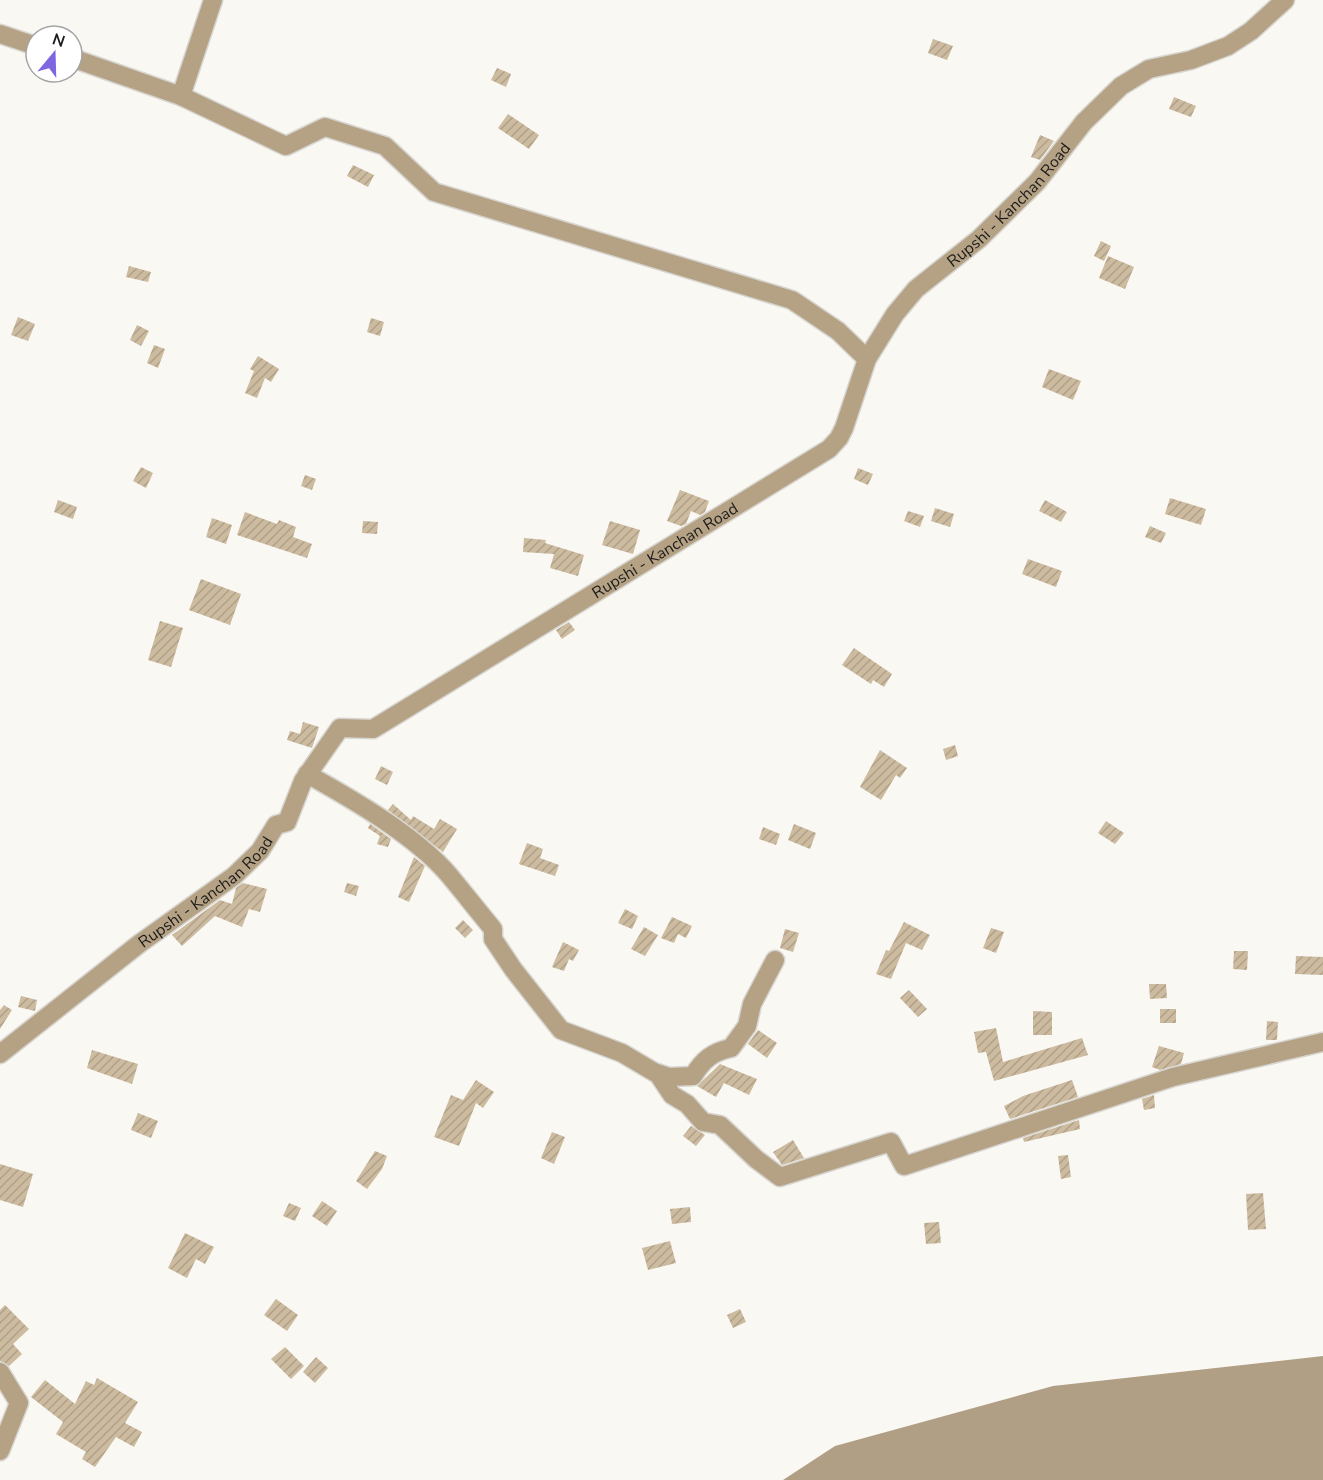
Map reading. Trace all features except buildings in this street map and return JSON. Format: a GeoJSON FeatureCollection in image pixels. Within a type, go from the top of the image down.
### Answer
{"type":"FeatureCollection","features":[{"type":"Feature","properties":{"kind":"street"},"geometry":{"type":"LineString","coordinates":[[181,96],[213,0]]}},
{"type":"Feature","properties":{"kind":"street","name":"Rupshi - Kanchan Road"},"geometry":{"type":"LineString","coordinates":[[0,1054],[139,944],[234,876],[260,851],[276,825],[287,822],[307,774],[340,728],[373,729],[829,449],[844,428],[867,359],[896,314],[916,289],[978,239],[1037,182],[1084,122],[1120,86],[1149,69],[1191,60],[1228,46],[1251,31],[1285,0]]}},
{"type":"Feature","properties":{"kind":"street"},"geometry":{"type":"LineString","coordinates":[[0,34],[24,42]]}},
{"type":"Feature","properties":{"kind":"street"},"geometry":{"type":"LineString","coordinates":[[84,62],[181,96],[286,146],[325,127],[385,146],[434,192],[792,300],[838,331],[867,359]]}},
{"type":"Feature","properties":{"kind":"street"},"geometry":{"type":"LineString","coordinates":[[307,774],[378,818],[425,853],[449,875],[493,929],[494,939],[513,969],[561,1030],[612,1049],[658,1074],[669,1077],[693,1076],[703,1061],[717,1051],[731,1048],[747,1026],[752,1004],[775,960]]}},
{"type":"Feature","properties":{"kind":"street"},"geometry":{"type":"LineString","coordinates":[[658,1074],[672,1095],[687,1104],[702,1122],[720,1125],[756,1160],[780,1177],[891,1142],[904,1166],[1173,1077],[1323,1042]]}},
{"type":"Feature","properties":{"kind":"street"},"geometry":{"type":"LineString","coordinates":[[0,1372],[19,1403],[0,1451]]}},
{"type":"Feature","properties":{"kind":"shaded area"},"geometry":{"type":"Polygon","coordinates":[[[1323,1356],[1323,1480],[783,1480],[835,1446],[1053,1386],[1323,1356]]]}}]}
